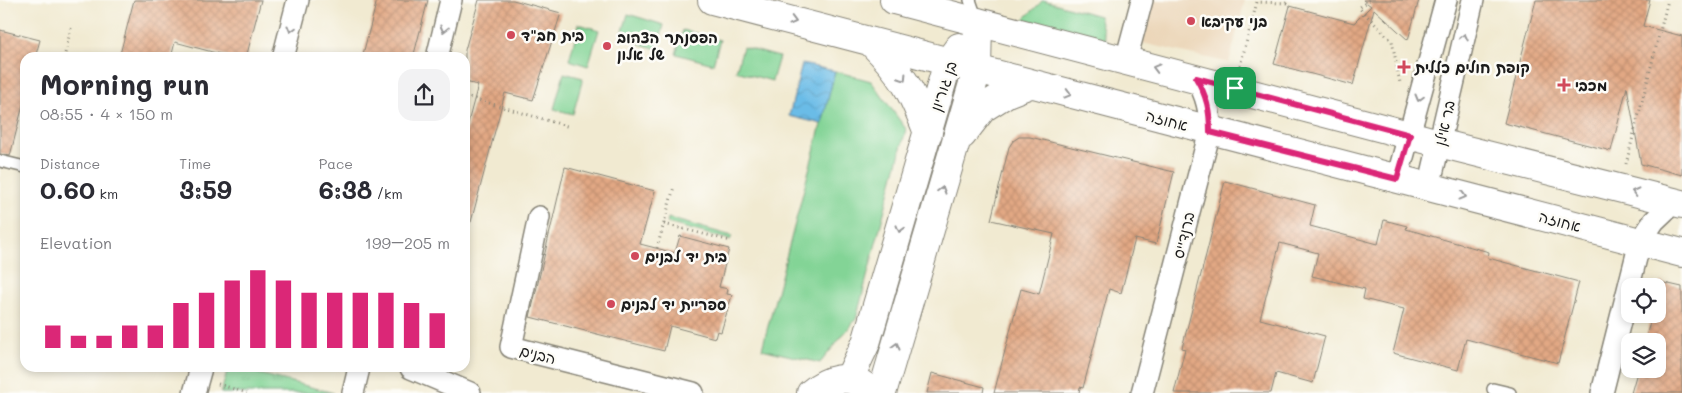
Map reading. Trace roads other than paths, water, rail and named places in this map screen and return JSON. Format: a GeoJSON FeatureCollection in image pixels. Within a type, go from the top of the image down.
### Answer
{"type":"FeatureCollection","features":[{"type":"Feature","properties":{"kind":"main road","name":"אחוזה"},"geometry":{"type":"LineString","coordinates":[[712,0],[1210,132],[1682,253]]}},
{"type":"Feature","properties":{"kind":"main road"},"geometry":{"type":"LineString","coordinates":[[894,0],[974,11],[1126,60],[1439,144],[1678,203]]}},
{"type":"Feature","properties":{"kind":"main road","name":"בן גוריון"},"geometry":{"type":"LineString","coordinates":[[849,379],[866,342],[948,62],[974,11]]}},
{"type":"Feature","properties":{"kind":"main road","name":"בן גוריון"},"geometry":{"type":"LineString","coordinates":[[882,393],[977,70],[974,11]]}},
{"type":"Feature","properties":{"kind":"main road"},"geometry":{"type":"LineString","coordinates":[[871,42],[897,68],[910,89],[928,133]]}},
{"type":"Feature","properties":{"kind":"main road"},"geometry":{"type":"LineString","coordinates":[[956,142],[983,108],[1007,94],[1030,84]]}},
{"type":"Feature","properties":{"kind":"main road"},"geometry":{"type":"LineString","coordinates":[[811,393],[821,384],[835,379],[849,379],[861,384],[872,393]]}},
{"type":"Feature","properties":{"kind":"street"},"geometry":{"type":"LineString","coordinates":[[285,52],[298,0]]}},
{"type":"Feature","properties":{"kind":"street"},"geometry":{"type":"LineString","coordinates":[[438,52],[451,0]]}},
{"type":"Feature","properties":{"kind":"street"},"geometry":{"type":"LineString","coordinates":[[1126,60],[1142,0]]}},
{"type":"Feature","properties":{"kind":"street","name":"בר אילן"},"geometry":{"type":"LineString","coordinates":[[1397,179],[1446,0]]}},
{"type":"Feature","properties":{"kind":"street","name":"בר אילן"},"geometry":{"type":"LineString","coordinates":[[1429,187],[1473,0]]}},
{"type":"Feature","properties":{"kind":"street","name":"ברנדייס"},"geometry":{"type":"LineString","coordinates":[[1142,393],[1210,132],[1207,102],[1196,78]]}},
{"type":"Feature","properties":{"kind":"street"},"geometry":{"type":"LineString","coordinates":[[1602,393],[1640,242],[1654,221],[1678,203]]}},
{"type":"Feature","properties":{"kind":"street","name":"הבנים"},"geometry":{"type":"LineString","coordinates":[[539,217],[511,347],[693,393]]}},
{"type":"Feature","properties":{"kind":"street"},"geometry":{"type":"LineString","coordinates":[[353,393],[358,372]]}},
{"type":"Feature","properties":{"kind":"street"},"geometry":{"type":"LineString","coordinates":[[420,372],[470,393]]}},
{"type":"Feature","properties":{"kind":"lane"},"geometry":{"type":"LineString","coordinates":[[0,161],[20,166]]}},
{"type":"Feature","properties":{"kind":"lane"},"geometry":{"type":"LineString","coordinates":[[1494,389],[1510,393]]}},
{"type":"Feature","properties":{"kind":"water"},"geometry":{"type":"Polygon","coordinates":[[[802,64],[835,71],[822,124],[789,116],[802,64]]]}},
{"type":"Feature","properties":{"kind":"place","name":"בני עקיבא"},"geometry":{"type":"Point","coordinates":[1191,21]}},
{"type":"Feature","properties":{"kind":"place","name":"בית חב\"ד"},"geometry":{"type":"Point","coordinates":[511,35]}},
{"type":"Feature","properties":{"kind":"place","name":"הפסנתר הצהוב של אלון"},"geometry":{"type":"Point","coordinates":[607,46]}},
{"type":"Feature","properties":{"kind":"place","name":"קופת חולים כללית"},"geometry":{"type":"Point","coordinates":[1404,67]}},
{"type":"Feature","properties":{"kind":"place","name":"מכבי"},"geometry":{"type":"Point","coordinates":[1564,85]}},
{"type":"Feature","properties":{"kind":"place","name":"בית יד לבנים"},"geometry":{"type":"Point","coordinates":[635,256]}},
{"type":"Feature","properties":{"kind":"place","name":"ספריית יד לבנים"},"geometry":{"type":"Point","coordinates":[611,304]}}]}
